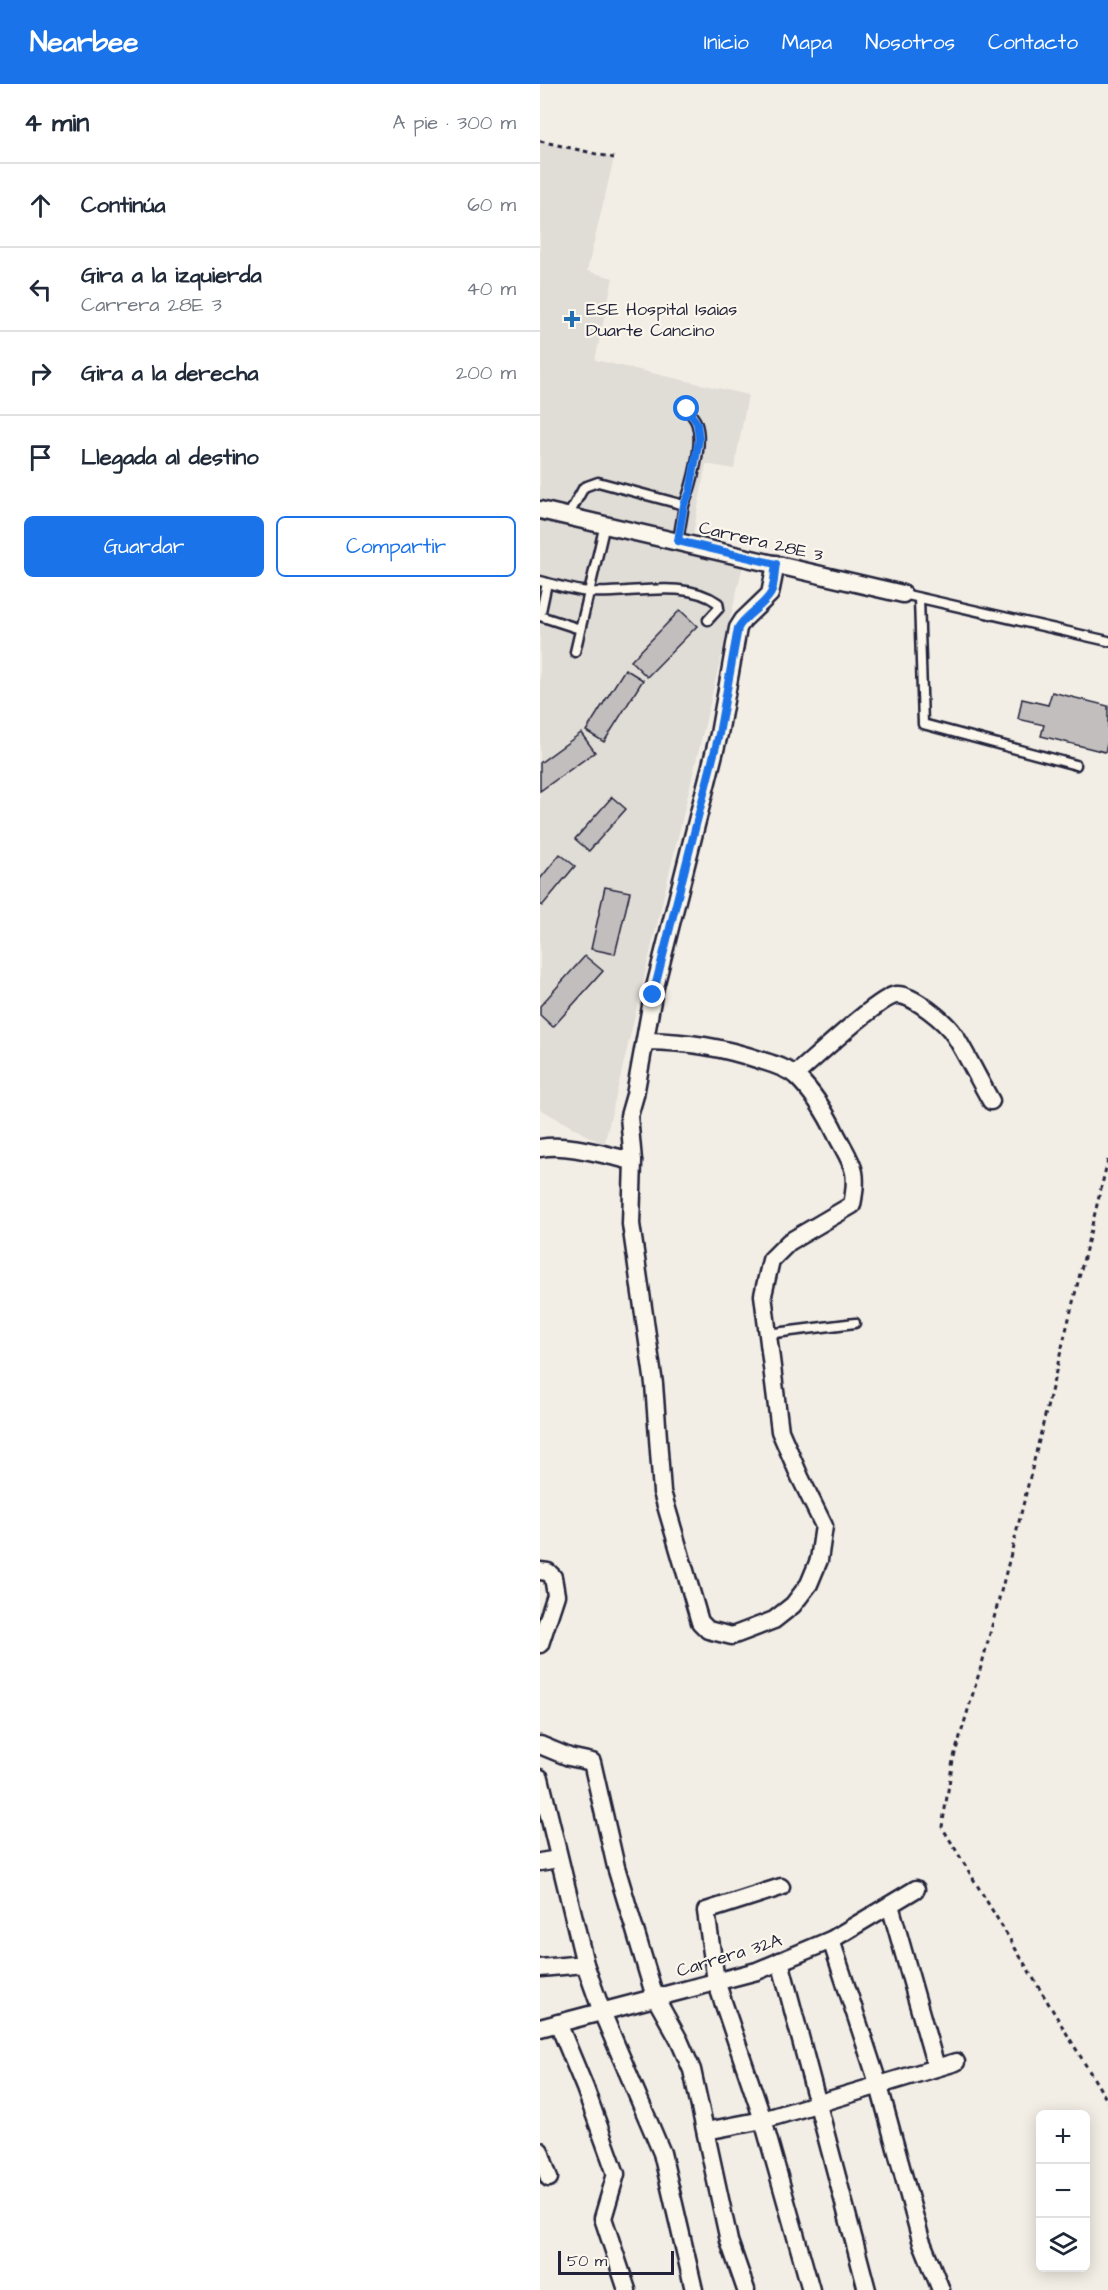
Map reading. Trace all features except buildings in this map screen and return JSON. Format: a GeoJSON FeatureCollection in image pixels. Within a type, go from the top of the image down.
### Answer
{"type":"FeatureCollection","features":[{"type":"Feature","properties":{"kind":"street","name":"Carrera 28E 3"},"geometry":{"type":"LineString","coordinates":[[540,510],[911,596]]}},
{"type":"Feature","properties":{"kind":"street"},"geometry":{"type":"LineString","coordinates":[[646,1041],[685,1041],[707,1044],[775,1065],[795,1075],[822,1109],[854,1168],[857,1183],[852,1205],[789,1242],[771,1260],[763,1294],[780,1431],[800,1478],[825,1526],[819,1560],[809,1584],[793,1605],[774,1620],[732,1636],[708,1630],[700,1622],[662,1492],[654,1384],[631,1224],[633,1161],[628,1130],[653,995],[719,734],[738,628],[743,620],[770,594],[776,564]]}},
{"type":"Feature","properties":{"kind":"street"},"geometry":{"type":"LineString","coordinates":[[795,1075],[878,1003],[895,995],[904,995],[921,1004],[954,1034],[991,1101]]}},
{"type":"Feature","properties":{"kind":"street"},"geometry":{"type":"LineString","coordinates":[[540,1148],[567,1147],[633,1161]]}},
{"type":"Feature","properties":{"kind":"street"},"geometry":{"type":"LineString","coordinates":[[540,1571],[548,1572],[553,1577],[556,1595],[540,1644]]}},
{"type":"Feature","properties":{"kind":"street"},"geometry":{"type":"LineString","coordinates":[[540,1745],[592,1762],[616,1867],[656,1997],[692,2070],[729,2241],[746,2290]]}},
{"type":"Feature","properties":{"kind":"street"},"geometry":{"type":"LineString","coordinates":[[541,1789],[585,1964],[602,2012],[662,2153],[694,2290]]}},
{"type":"Feature","properties":{"kind":"street"},"geometry":{"type":"LineString","coordinates":[[540,1862],[558,1859]]}},
{"type":"Feature","properties":{"kind":"street"},"geometry":{"type":"LineString","coordinates":[[781,1887],[705,1911],[716,1982],[762,2120],[811,2290]]}},
{"type":"Feature","properties":{"kind":"street","name":"Carrera 32A"},"geometry":{"type":"LineString","coordinates":[[540,2028],[757,1971],[831,1940],[916,1889]]}},
{"type":"Feature","properties":{"kind":"street"},"geometry":{"type":"LineString","coordinates":[[890,1905],[936,2067]]}},
{"type":"Feature","properties":{"kind":"street"},"geometry":{"type":"LineString","coordinates":[[831,1940],[879,2086],[910,2205],[940,2290]]}},
{"type":"Feature","properties":{"kind":"street"},"geometry":{"type":"LineString","coordinates":[[780,1961],[867,2290]]}},
{"type":"Feature","properties":{"kind":"street"},"geometry":{"type":"LineString","coordinates":[[540,1968],[585,1964]]}},
{"type":"Feature","properties":{"kind":"street"},"geometry":{"type":"LineString","coordinates":[[558,2023],[585,2088],[616,2174],[603,2218],[627,2290]]}},
{"type":"Feature","properties":{"kind":"street"},"geometry":{"type":"LineString","coordinates":[[706,2131],[762,2120],[956,2062]]}},
{"type":"Feature","properties":{"kind":"street"},"geometry":{"type":"LineString","coordinates":[[540,2151],[549,2178]]}},
{"type":"Feature","properties":{"kind":"lane"},"geometry":{"type":"LineString","coordinates":[[678,541],[684,505],[690,492],[699,439],[697,423],[687,409]]}},
{"type":"Feature","properties":{"kind":"lane"},"geometry":{"type":"LineString","coordinates":[[568,516],[584,488],[598,482],[684,505]]}},
{"type":"Feature","properties":{"kind":"lane"},"geometry":{"type":"LineString","coordinates":[[575,652],[605,524]]}},
{"type":"Feature","properties":{"kind":"lane"},"geometry":{"type":"LineString","coordinates":[[580,629],[540,616],[544,582],[589,592],[650,588],[710,597],[718,603],[719,608],[708,620]]}},
{"type":"Feature","properties":{"kind":"lane"},"geometry":{"type":"LineString","coordinates":[[1076,765],[923,724],[911,596],[1108,641]]}},
{"type":"Feature","properties":{"kind":"lane"},"geometry":{"type":"LineString","coordinates":[[767,1334],[855,1323]]}},
{"type":"Feature","properties":{"kind":"path"},"geometry":{"type":"LineString","coordinates":[[540,141],[614,158]]}},
{"type":"Feature","properties":{"kind":"path"},"geometry":{"type":"LineString","coordinates":[[1108,1160],[1012,1549],[983,1660],[953,1760],[942,1827],[1108,2102]]}},
{"type":"Feature","properties":{"kind":"shaded area"},"geometry":{"type":"Polygon","coordinates":[[[540,141],[614,158],[587,271],[613,278],[595,360],[748,395],[734,469],[706,464],[691,544],[745,557],[604,1145],[540,1109],[540,141]]]}},
{"type":"Feature","properties":{"kind":"place","name":"ESE Hospital Isaias Duarte Cancino"},"geometry":{"type":"Point","coordinates":[572,319]}},
{"type":"Feature","properties":{"kind":"route"},"geometry":{"type":"LineString","coordinates":[[653,995],[719,734],[738,628],[743,620],[752,614],[770,594],[776,564],[678,541],[684,505],[690,492],[699,439],[697,423],[687,409]]}}]}
